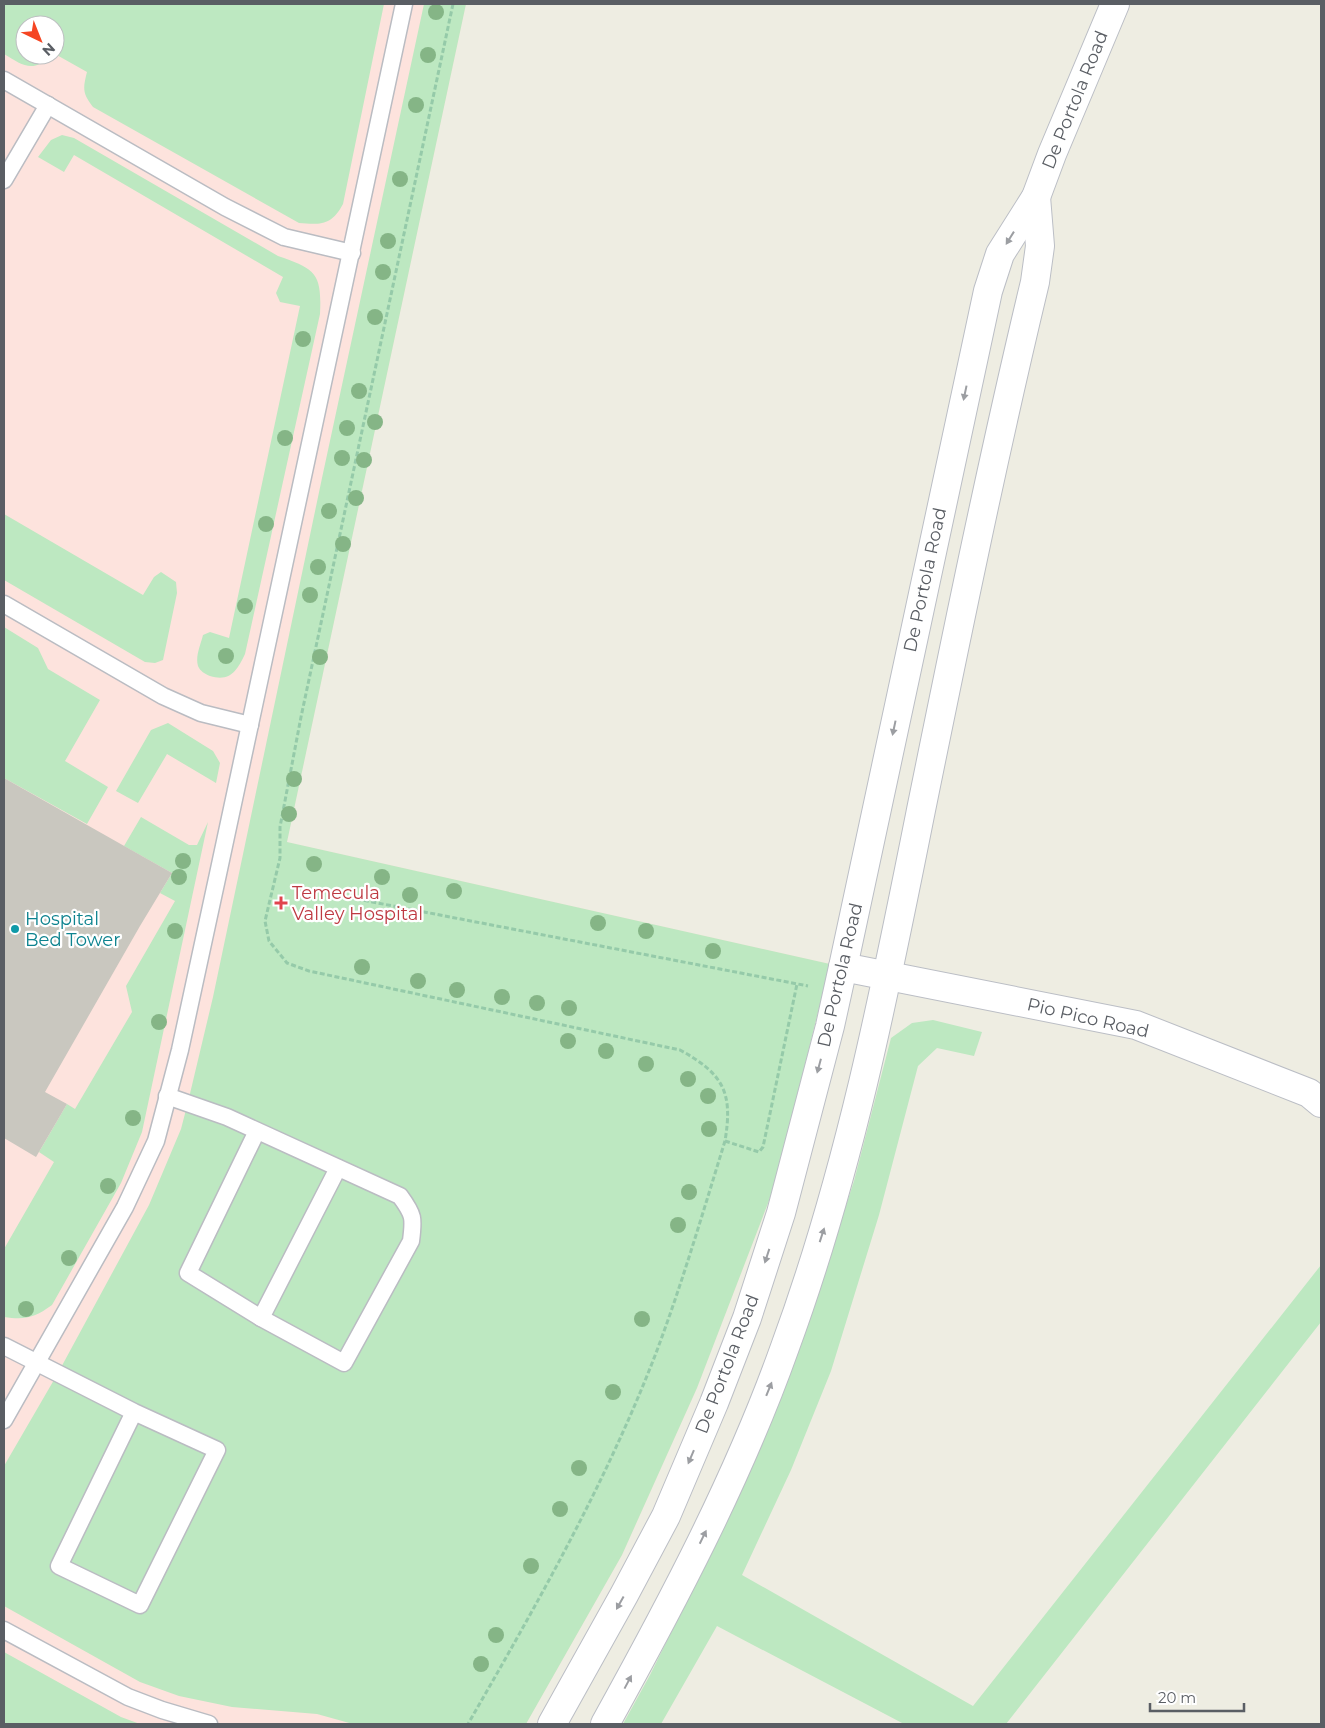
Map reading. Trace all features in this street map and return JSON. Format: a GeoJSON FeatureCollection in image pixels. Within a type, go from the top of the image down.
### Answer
{"type":"FeatureCollection","features":[{"type":"Feature","properties":{"kind":"main road","name":"De Portola Road"},"geometry":{"type":"LineString","coordinates":[[552,1724],[666,1516],[717,1395],[746,1318],[781,1213],[840,980],[988,290],[1000,254],[1036,197],[1115,4]]}},
{"type":"Feature","properties":{"kind":"main road","name":"De Portola Road"},"geometry":{"type":"LineString","coordinates":[[605,1724],[676,1594],[752,1432],[785,1347],[824,1231],[845,1159],[888,976],[984,502],[1035,282],[1040,246],[1036,197]]}},
{"type":"Feature","properties":{"kind":"main road","name":"Pio Pico Road"},"geometry":{"type":"LineString","coordinates":[[840,980],[888,976],[1136,1025],[1309,1093],[1321,1103]]}},
{"type":"Feature","properties":{"kind":"lane"},"geometry":{"type":"LineString","coordinates":[[4,1420],[125,1207],[156,1141],[182,1040],[404,4]]}},
{"type":"Feature","properties":{"kind":"lane"},"geometry":{"type":"LineString","coordinates":[[4,80],[225,206],[284,237],[352,253]]}},
{"type":"Feature","properties":{"kind":"lane"},"geometry":{"type":"LineString","coordinates":[[4,180],[48,105]]}},
{"type":"Feature","properties":{"kind":"lane"},"geometry":{"type":"LineString","coordinates":[[4,604],[163,696],[201,712],[250,725]]}},
{"type":"Feature","properties":{"kind":"lane"},"geometry":{"type":"LineString","coordinates":[[167,1096],[227,1117],[400,1196],[412,1212],[411,1240],[344,1363],[261,1318],[188,1273],[257,1131]]}},
{"type":"Feature","properties":{"kind":"lane"},"geometry":{"type":"LineString","coordinates":[[261,1318],[338,1168]]}},
{"type":"Feature","properties":{"kind":"lane"},"geometry":{"type":"LineString","coordinates":[[4,1346],[36,1364],[216,1450],[140,1604],[59,1566],[134,1412]]}},
{"type":"Feature","properties":{"kind":"lane"},"geometry":{"type":"LineString","coordinates":[[4,1630],[128,1697],[162,1710],[209,1724]]}},
{"type":"Feature","properties":{"kind":"path"},"geometry":{"type":"LineString","coordinates":[[453,4],[301,717],[280,827],[280,858],[265,921],[269,940],[287,963],[309,971],[680,1050],[707,1067],[722,1085],[728,1104],[728,1123],[725,1141],[678,1289],[655,1354],[625,1426],[580,1523],[468,1724]]}},
{"type":"Feature","properties":{"kind":"path"},"geometry":{"type":"LineString","coordinates":[[305,889],[797,984],[840,980]]}},
{"type":"Feature","properties":{"kind":"path"},"geometry":{"type":"LineString","coordinates":[[725,1141],[759,1152],[763,1146],[797,984]]}},
{"type":"Feature","properties":{"kind":"shaded area","name":"Temecula Valley Hospital"},"geometry":{"type":"Polygon","coordinates":[[[4,4],[466,4],[287,842],[830,964],[775,1185],[697,1388],[622,1555],[526,1724],[4,1724],[4,4]]]}},
{"type":"Feature","properties":{"kind":"green space"},"geometry":{"type":"Polygon","coordinates":[[[4,4],[384,4],[343,204],[330,220],[314,224],[299,223],[93,107],[84,90],[87,72],[65,60],[65,15],[15,15],[15,60],[4,54],[4,4]]]}},
{"type":"Feature","properties":{"kind":"green space"},"geometry":{"type":"Polygon","coordinates":[[[424,4],[466,4],[287,842],[830,964],[775,1185],[697,1388],[622,1555],[526,1724],[353,1724],[317,1714],[232,1707],[179,1696],[140,1682],[4,1606],[4,1466],[58,1373],[149,1205],[181,1129],[213,997],[424,4]]]}},
{"type":"Feature","properties":{"kind":"green space"},"geometry":{"type":"Polygon","coordinates":[[[62,135],[74,138],[278,256],[308,269],[314,274],[317,281],[320,314],[245,654],[236,670],[228,676],[210,676],[203,672],[198,666],[198,654],[203,635],[210,632],[229,638],[300,306],[280,302],[276,293],[283,277],[74,155],[64,172],[38,157],[51,140],[62,135]]]}},
{"type":"Feature","properties":{"kind":"green space"},"geometry":{"type":"Polygon","coordinates":[[[4,514],[143,595],[154,577],[161,572],[176,582],[177,593],[163,660],[155,663],[145,662],[4,580],[4,514]]]}},
{"type":"Feature","properties":{"kind":"green space"},"geometry":{"type":"Polygon","coordinates":[[[4,627],[38,648],[48,669],[100,700],[65,761],[108,787],[87,824],[4,778],[4,627]]]}},
{"type":"Feature","properties":{"kind":"green space"},"geometry":{"type":"Polygon","coordinates":[[[168,723],[213,751],[220,763],[216,783],[167,754],[138,803],[116,791],[151,730],[168,723]]]}},
{"type":"Feature","properties":{"kind":"green space"},"geometry":{"type":"Polygon","coordinates":[[[141,817],[189,845],[197,845],[208,822],[142,1132],[121,1183],[52,1305],[40,1313],[29,1317],[4,1317],[4,1249],[54,1162],[39,1152],[67,1104],[75,1109],[132,1012],[126,986],[175,901],[160,893],[172,873],[124,846],[141,817]]]}},
{"type":"Feature","properties":{"kind":"green space"},"geometry":{"type":"Polygon","coordinates":[[[933,1020],[982,1032],[974,1056],[937,1048],[918,1066],[879,1215],[831,1371],[791,1470],[742,1575],[973,1706],[1321,1265],[1321,1322],[1006,1724],[904,1724],[717,1626],[661,1724],[623,1724],[650,1675],[708,1558],[797,1353],[854,1181],[891,1038],[912,1023],[933,1020]]]}},
{"type":"Feature","properties":{"kind":"green space"},"geometry":{"type":"Polygon","coordinates":[[[4,1652],[121,1717],[140,1724],[4,1724],[4,1652]]]}},
{"type":"Feature","properties":{"kind":"building"},"geometry":{"type":"Polygon","coordinates":[[[4,778],[172,873],[45,1092],[67,1104],[36,1157],[4,1138],[4,778]]]}},
{"type":"Feature","properties":{"kind":"place","name":"Temecula Valley Hospital"},"geometry":{"type":"Point","coordinates":[281,903]}},
{"type":"Feature","properties":{"kind":"place","name":"Hospital Bed Tower"},"geometry":{"type":"Point","coordinates":[15,929]}}]}
